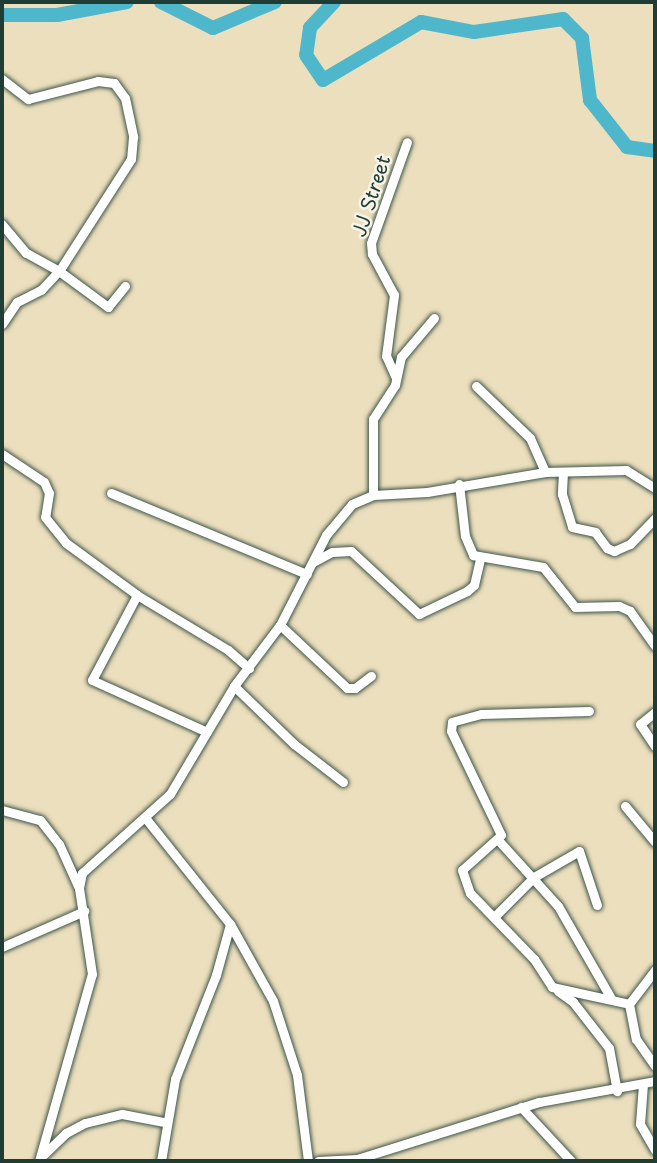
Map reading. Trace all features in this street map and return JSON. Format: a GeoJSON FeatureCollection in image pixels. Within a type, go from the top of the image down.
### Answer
{"type":"FeatureCollection","features":[{"type":"Feature","properties":{"kind":"street"},"geometry":{"type":"LineString","coordinates":[[2,79],[28,99],[105,80],[120,89],[125,98],[133,137],[131,159],[59,271],[41,290],[17,302],[2,324]]}},
{"type":"Feature","properties":{"kind":"street","name":"JJ Street"},"geometry":{"type":"LineString","coordinates":[[397,378],[386,356],[394,295],[372,254],[371,243],[407,142]]}},
{"type":"Feature","properties":{"kind":"street"},"geometry":{"type":"LineString","coordinates":[[2,224],[32,258],[59,271],[104,306],[111,306],[125,286]]}},
{"type":"Feature","properties":{"kind":"street"},"geometry":{"type":"LineString","coordinates":[[373,495],[373,419],[397,378],[401,356],[413,338],[434,318]]}},
{"type":"Feature","properties":{"kind":"street"},"geometry":{"type":"LineString","coordinates":[[475,386],[530,438],[545,472]]}},
{"type":"Feature","properties":{"kind":"street"},"geometry":{"type":"LineString","coordinates":[[2,454],[44,482],[49,493],[45,517],[66,543],[137,595],[228,650],[249,668]]}},
{"type":"Feature","properties":{"kind":"street"},"geometry":{"type":"LineString","coordinates":[[79,888],[88,864],[147,820],[170,794],[234,686],[280,625],[326,535],[352,504],[373,495],[427,492],[459,484],[545,472],[626,470],[655,488]]}},
{"type":"Feature","properties":{"kind":"street"},"geometry":{"type":"LineString","coordinates":[[563,472],[562,494],[572,527],[595,532],[607,548],[614,551],[630,544],[655,518]]}},
{"type":"Feature","properties":{"kind":"street"},"geometry":{"type":"LineString","coordinates":[[459,484],[468,547],[480,560],[544,567],[575,607],[619,606],[630,611],[655,646]]}},
{"type":"Feature","properties":{"kind":"street"},"geometry":{"type":"LineString","coordinates":[[111,493],[307,573]]}},
{"type":"Feature","properties":{"kind":"street"},"geometry":{"type":"LineString","coordinates":[[312,562],[332,552],[351,551],[419,614],[474,584],[480,560]]}},
{"type":"Feature","properties":{"kind":"street"},"geometry":{"type":"LineString","coordinates":[[137,595],[92,680],[207,732]]}},
{"type":"Feature","properties":{"kind":"street"},"geometry":{"type":"LineString","coordinates":[[280,625],[347,688],[355,688],[371,676]]}},
{"type":"Feature","properties":{"kind":"street"},"geometry":{"type":"LineString","coordinates":[[234,686],[343,782]]}},
{"type":"Feature","properties":{"kind":"street"},"geometry":{"type":"LineString","coordinates":[[589,711],[481,714],[452,722],[451,732],[498,825],[499,841],[534,877],[582,942],[611,998]]}},
{"type":"Feature","properties":{"kind":"street"},"geometry":{"type":"LineString","coordinates":[[655,712],[640,724],[655,746]]}},
{"type":"Feature","properties":{"kind":"street"},"geometry":{"type":"LineString","coordinates":[[625,806],[655,842]]}},
{"type":"Feature","properties":{"kind":"street"},"geometry":{"type":"LineString","coordinates":[[2,810],[40,820],[59,844],[79,888],[92,974],[40,1160]]}},
{"type":"Feature","properties":{"kind":"street"},"geometry":{"type":"LineString","coordinates":[[147,820],[230,924],[273,1002],[297,1075],[308,1161]]}},
{"type":"Feature","properties":{"kind":"street"},"geometry":{"type":"LineString","coordinates":[[499,841],[462,870],[470,893],[495,916],[557,990],[573,1002],[608,1048],[617,1091]]}},
{"type":"Feature","properties":{"kind":"street"},"geometry":{"type":"LineString","coordinates":[[495,916],[534,877],[579,851],[597,905]]}},
{"type":"Feature","properties":{"kind":"street"},"geometry":{"type":"LineString","coordinates":[[2,947],[83,911]]}},
{"type":"Feature","properties":{"kind":"street"},"geometry":{"type":"LineString","coordinates":[[161,1161],[164,1122],[230,924]]}},
{"type":"Feature","properties":{"kind":"street"},"geometry":{"type":"LineString","coordinates":[[655,970],[629,1004],[636,1039],[655,1066]]}},
{"type":"Feature","properties":{"kind":"street"},"geometry":{"type":"LineString","coordinates":[[557,990],[611,998],[629,1004]]}},
{"type":"Feature","properties":{"kind":"street"},"geometry":{"type":"LineString","coordinates":[[318,1161],[358,1160],[521,1107],[617,1091],[655,1081]]}},
{"type":"Feature","properties":{"kind":"street"},"geometry":{"type":"LineString","coordinates":[[643,1084],[640,1125],[655,1150]]}},
{"type":"Feature","properties":{"kind":"street"},"geometry":{"type":"LineString","coordinates":[[521,1107],[571,1161]]}},
{"type":"Feature","properties":{"kind":"street"},"geometry":{"type":"LineString","coordinates":[[40,1160],[66,1133],[85,1123],[122,1114],[164,1122]]}},
{"type":"Feature","properties":{"kind":"waterway"},"geometry":{"type":"LineString","coordinates":[[2,15],[57,15],[127,2]]}},
{"type":"Feature","properties":{"kind":"waterway"},"geometry":{"type":"LineString","coordinates":[[161,2],[213,28],[275,2]]}},
{"type":"Feature","properties":{"kind":"waterway"},"geometry":{"type":"LineString","coordinates":[[334,2],[310,28],[306,55],[323,80],[421,22],[474,32],[563,19],[582,38],[590,100],[627,147],[655,151]]}}]}
